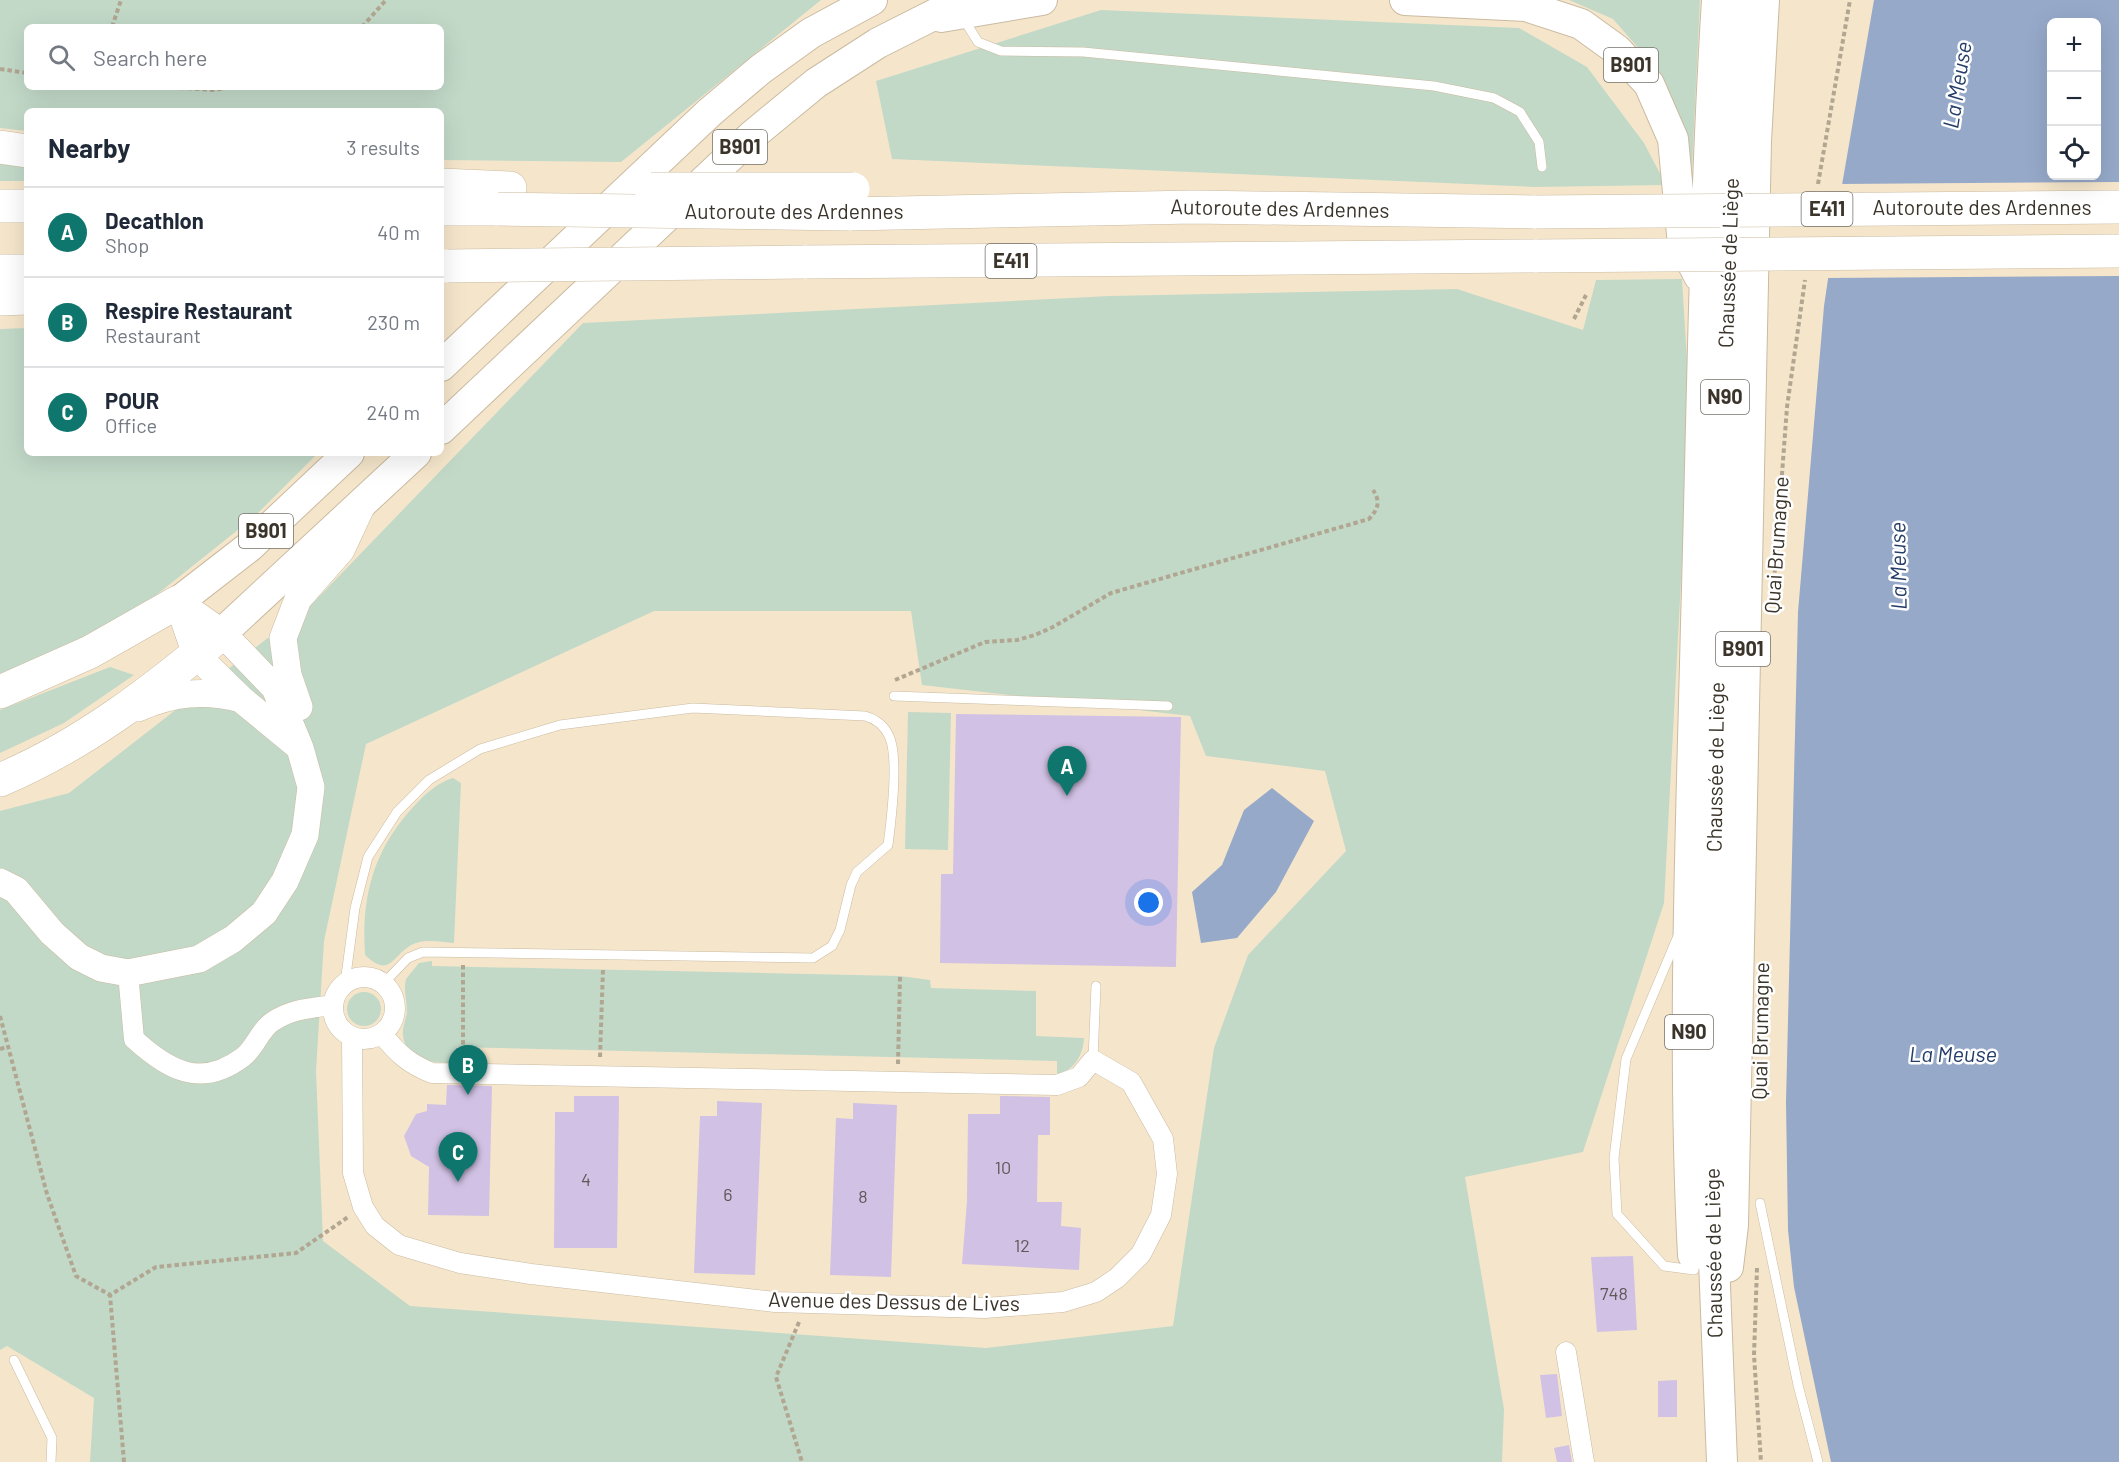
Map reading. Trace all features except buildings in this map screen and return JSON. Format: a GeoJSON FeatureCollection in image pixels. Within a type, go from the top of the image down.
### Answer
{"type":"FeatureCollection","features":[{"type":"Feature","properties":{"kind":"highway"},"geometry":{"type":"LineString","coordinates":[[0,147],[24,151]]}},
{"type":"Feature","properties":{"kind":"highway"},"geometry":{"type":"LineString","coordinates":[[444,186],[504,199]]}},
{"type":"Feature","properties":{"kind":"highway","name":"Autoroute des Ardennes"},"geometry":{"type":"LineString","coordinates":[[444,209],[504,199],[851,201],[1536,212],[2119,207]]}},
{"type":"Feature","properties":{"kind":"highway"},"geometry":{"type":"LineString","coordinates":[[0,206],[24,206]]}},
{"type":"Feature","properties":{"kind":"highway","name":"Autoroute des Ardennes"},"geometry":{"type":"LineString","coordinates":[[444,266],[2119,251]]}},
{"type":"Feature","properties":{"kind":"highway"},"geometry":{"type":"LineString","coordinates":[[0,272],[24,271]]}},
{"type":"Feature","properties":{"kind":"highway"},"geometry":{"type":"LineString","coordinates":[[0,299],[24,298]]}},
{"type":"Feature","properties":{"kind":"highway","name":"B901"},"geometry":{"type":"LineString","coordinates":[[0,692],[90,652],[178,602]]}},
{"type":"Feature","properties":{"kind":"highway","name":"B901"},"geometry":{"type":"LineString","coordinates":[[0,780],[66,748],[114,718],[222,633]]}},
{"type":"Feature","properties":{"kind":"main road","name":"B901"},"geometry":{"type":"LineString","coordinates":[[444,363],[710,112],[761,69],[811,33],[871,0]]}},
{"type":"Feature","properties":{"kind":"main road","name":"B901"},"geometry":{"type":"LineString","coordinates":[[444,426],[754,134],[816,83],[878,43],[921,20],[962,7],[1042,0]]}},
{"type":"Feature","properties":{"kind":"main road","name":"B901"},"geometry":{"type":"LineString","coordinates":[[1405,0],[1526,6],[1581,24],[1617,50],[1649,84],[1673,139],[1683,245],[1705,290]]}},
{"type":"Feature","properties":{"kind":"main road","name":"Chaussée de Liège"},"geometry":{"type":"LineString","coordinates":[[1694,1270],[1687,1149],[1690,906],[1710,117],[1717,0]]}},
{"type":"Feature","properties":{"kind":"main road","name":"Chaussée de Liège"},"geometry":{"type":"LineString","coordinates":[[1722,1462],[1713,1293],[1715,794],[1732,142],[1739,0]]}},
{"type":"Feature","properties":{"kind":"main road","name":"B901"},"geometry":{"type":"LineString","coordinates":[[1713,1293],[1728,1268],[1733,1225],[1755,176],[1764,0]]}},
{"type":"Feature","properties":{"kind":"main road","name":"B901"},"geometry":{"type":"LineString","coordinates":[[178,602],[249,547],[346,456]]}},
{"type":"Feature","properties":{"kind":"main road","name":"B901"},"geometry":{"type":"LineString","coordinates":[[222,633],[413,456]]}},
{"type":"Feature","properties":{"kind":"main road"},"geometry":{"type":"LineString","coordinates":[[1694,1270],[1713,1293]]}},
{"type":"Feature","properties":{"kind":"street"},"geometry":{"type":"LineString","coordinates":[[300,747],[299,709],[288,675],[283,638],[298,599],[341,550],[363,503]]}},
{"type":"Feature","properties":{"kind":"street"},"geometry":{"type":"LineString","coordinates":[[0,882],[16,890],[52,933],[79,957],[101,968],[128,973],[199,959],[233,939],[264,913],[285,881],[305,836],[311,787],[300,747],[275,688],[222,633],[178,602]]}},
{"type":"Feature","properties":{"kind":"street"},"geometry":{"type":"LineString","coordinates":[[178,602],[196,655],[241,699],[300,747]]}},
{"type":"Feature","properties":{"kind":"street"},"geometry":{"type":"LineString","coordinates":[[114,718],[177,693],[220,693],[241,699]]}},
{"type":"Feature","properties":{"kind":"street"},"geometry":{"type":"LineString","coordinates":[[128,973],[134,1040],[158,1062],[192,1074],[217,1072],[244,1056],[270,1022],[295,1010],[333,1005]]}},
{"type":"Feature","properties":{"kind":"street"},"geometry":{"type":"LineString","coordinates":[[366,977],[383,984],[392,994],[395,1004],[390,1025],[382,1034],[362,1039],[352,1037],[336,1022],[333,1005],[338,991],[345,983],[366,977]]}},
{"type":"Feature","properties":{"kind":"street"},"geometry":{"type":"LineString","coordinates":[[382,1034],[397,1053],[412,1065],[432,1073],[1057,1085],[1079,1077],[1093,1060]]}},
{"type":"Feature","properties":{"kind":"street","name":"Avenue des Dessus de Lives"},"geometry":{"type":"LineString","coordinates":[[352,1037],[352,1173],[363,1207],[375,1226],[399,1245],[460,1263],[531,1274],[753,1300],[985,1308],[1063,1302],[1096,1292],[1117,1278],[1141,1254],[1161,1215],[1167,1174],[1163,1139],[1131,1082],[1093,1060]]}},
{"type":"Feature","properties":{"kind":"street"},"geometry":{"type":"LineString","coordinates":[[1566,1352],[1584,1462]]}},
{"type":"Feature","properties":{"kind":"lane"},"geometry":{"type":"LineString","coordinates":[[962,7],[978,42],[1001,51],[1083,52],[1434,86],[1494,98],[1520,112],[1539,142],[1542,167]]}},
{"type":"Feature","properties":{"kind":"lane"},"geometry":{"type":"LineString","coordinates":[[894,696],[1167,706]]}},
{"type":"Feature","properties":{"kind":"lane"},"geometry":{"type":"LineString","coordinates":[[345,983],[355,908],[368,857],[397,812],[429,780],[480,749],[560,725],[693,708],[865,716],[876,719],[891,738],[892,814],[888,845],[857,872],[851,885],[840,930],[832,946],[813,958],[423,952],[408,958],[383,984]]}},
{"type":"Feature","properties":{"kind":"lane"},"geometry":{"type":"LineString","coordinates":[[1690,906],[1626,1059],[1614,1158],[1617,1214],[1664,1266],[1694,1270]]}},
{"type":"Feature","properties":{"kind":"lane"},"geometry":{"type":"LineString","coordinates":[[1093,1060],[1096,986]]}},
{"type":"Feature","properties":{"kind":"lane"},"geometry":{"type":"LineString","coordinates":[[1760,1203],[1798,1385],[1818,1462]]}},
{"type":"Feature","properties":{"kind":"lane"},"geometry":{"type":"LineString","coordinates":[[14,1360],[52,1438],[51,1462]]}},
{"type":"Feature","properties":{"kind":"path"},"geometry":{"type":"LineString","coordinates":[[113,24],[122,0]]}},
{"type":"Feature","properties":{"kind":"path"},"geometry":{"type":"LineString","coordinates":[[365,24],[386,0]]}},
{"type":"Feature","properties":{"kind":"path"},"geometry":{"type":"LineString","coordinates":[[1816,196],[1850,0]]}},
{"type":"Feature","properties":{"kind":"path"},"geometry":{"type":"LineString","coordinates":[[0,69],[24,73]]}},
{"type":"Feature","properties":{"kind":"path","name":"Quai Brumagne"},"geometry":{"type":"LineString","coordinates":[[1773,604],[1786,407],[1805,278]]}},
{"type":"Feature","properties":{"kind":"path"},"geometry":{"type":"LineString","coordinates":[[1574,319],[1586,295]]}},
{"type":"Feature","properties":{"kind":"path"},"geometry":{"type":"LineString","coordinates":[[895,680],[985,642],[1017,640],[1035,635],[1053,627],[1111,592],[1369,519],[1379,499],[1373,490]]}},
{"type":"Feature","properties":{"kind":"path"},"geometry":{"type":"LineString","coordinates":[[462,1042],[463,952]]}},
{"type":"Feature","properties":{"kind":"path"},"geometry":{"type":"LineString","coordinates":[[601,1036],[604,954]]}},
{"type":"Feature","properties":{"kind":"path"},"geometry":{"type":"LineString","coordinates":[[898,1083],[900,976]]}},
{"type":"Feature","properties":{"kind":"path"},"geometry":{"type":"LineString","coordinates":[[0,1016],[47,1194],[75,1276],[110,1295]]}},
{"type":"Feature","properties":{"kind":"path"},"geometry":{"type":"LineString","coordinates":[[0,1049],[7,1047]]}},
{"type":"Feature","properties":{"kind":"path"},"geometry":{"type":"LineString","coordinates":[[110,1295],[156,1267],[296,1253],[363,1207]]}},
{"type":"Feature","properties":{"kind":"path"},"geometry":{"type":"LineString","coordinates":[[1757,1262],[1754,1356],[1761,1462]]}},
{"type":"Feature","properties":{"kind":"path"},"geometry":{"type":"LineString","coordinates":[[110,1295],[124,1462]]}},
{"type":"Feature","properties":{"kind":"path"},"geometry":{"type":"LineString","coordinates":[[802,1462],[776,1377],[807,1302]]}},
{"type":"Feature","properties":{"kind":"green space"},"geometry":{"type":"Polygon","coordinates":[[[0,0],[821,0],[621,162],[444,160],[444,108],[24,108],[24,131],[0,128],[0,0]]]}},
{"type":"Feature","properties":{"kind":"green space"},"geometry":{"type":"Polygon","coordinates":[[[1569,0],[1700,0],[1691,189],[1676,119],[1647,58],[1613,19],[1569,0]]]}},
{"type":"Feature","properties":{"kind":"green space"},"geometry":{"type":"Polygon","coordinates":[[[1101,10],[1519,28],[1587,67],[1644,143],[1666,185],[1535,187],[892,159],[876,81],[1101,10]]]}},
{"type":"Feature","properties":{"kind":"green space"},"geometry":{"type":"Polygon","coordinates":[[[0,157],[24,162],[24,181],[0,181],[0,157]]]}},
{"type":"Feature","properties":{"kind":"green space"},"geometry":{"type":"Polygon","coordinates":[[[1682,279],[1690,410],[1664,903],[1583,1152],[1465,1177],[1504,1409],[1502,1462],[90,1462],[94,1398],[7,1346],[0,1350],[0,811],[69,793],[314,602],[583,323],[1109,296],[1457,289],[1583,330],[1596,280],[1682,279]],[[654,611],[366,744],[324,941],[316,1071],[323,1241],[410,1306],[986,1348],[1173,1326],[1214,1048],[1248,955],[1346,851],[1325,771],[1206,756],[1190,716],[922,685],[911,611],[654,611]]]}},
{"type":"Feature","properties":{"kind":"green space"},"geometry":{"type":"Polygon","coordinates":[[[24,328],[24,456],[315,456],[254,517],[130,616],[0,676],[0,329],[24,328]]]}},
{"type":"Feature","properties":{"kind":"green space"},"geometry":{"type":"Polygon","coordinates":[[[110,667],[134,675],[64,723],[0,753],[0,710],[110,667]]]}},
{"type":"Feature","properties":{"kind":"green space"},"geometry":{"type":"Polygon","coordinates":[[[908,712],[951,713],[948,850],[905,849],[908,712]]]}},
{"type":"Feature","properties":{"kind":"green space"},"geometry":{"type":"Polygon","coordinates":[[[453,778],[461,783],[454,943],[430,941],[416,943],[408,947],[392,962],[381,965],[365,955],[365,912],[373,873],[390,838],[416,804],[428,792],[453,778]]]}},
{"type":"Feature","properties":{"kind":"green space"},"geometry":{"type":"Polygon","coordinates":[[[432,961],[432,966],[900,976],[930,980],[931,988],[1036,991],[1036,1036],[1084,1038],[1080,1056],[1073,1066],[1057,1074],[1057,1061],[457,1047],[456,1063],[431,1061],[415,1056],[409,1051],[405,1044],[403,1029],[407,1012],[406,979],[419,963],[432,961]]]}},
{"type":"Feature","properties":{"kind":"green space"},"geometry":{"type":"Polygon","coordinates":[[[364,992],[376,997],[381,1009],[376,1021],[364,1026],[352,1021],[347,1009],[352,997],[364,992]]]}},
{"type":"Feature","properties":{"kind":"water","name":"La Meuse"},"geometry":{"type":"Polygon","coordinates":[[[1874,0],[2119,0],[2119,1462],[1831,1462],[1794,1287],[1788,1230],[1786,1102],[1798,612],[1824,306],[1874,0]]]}},
{"type":"Feature","properties":{"kind":"water"},"geometry":{"type":"Polygon","coordinates":[[[1272,788],[1314,821],[1276,892],[1237,938],[1201,943],[1192,892],[1222,865],[1244,810],[1272,788]]]}},
{"type":"Feature","properties":{"kind":"pier"},"geometry":{"type":"Polygon","coordinates":[[[2119,182],[2119,276],[1825,278],[1839,184],[2119,182]]]}},
{"type":"Feature","properties":{"kind":"place","name":"Decathlon"},"geometry":{"type":"Point","coordinates":[1067,796]}},
{"type":"Feature","properties":{"kind":"place","name":"Respire Restaurant"},"geometry":{"type":"Point","coordinates":[468,1095]}},
{"type":"Feature","properties":{"kind":"place","name":"POUR"},"geometry":{"type":"Point","coordinates":[458,1182]}}]}
